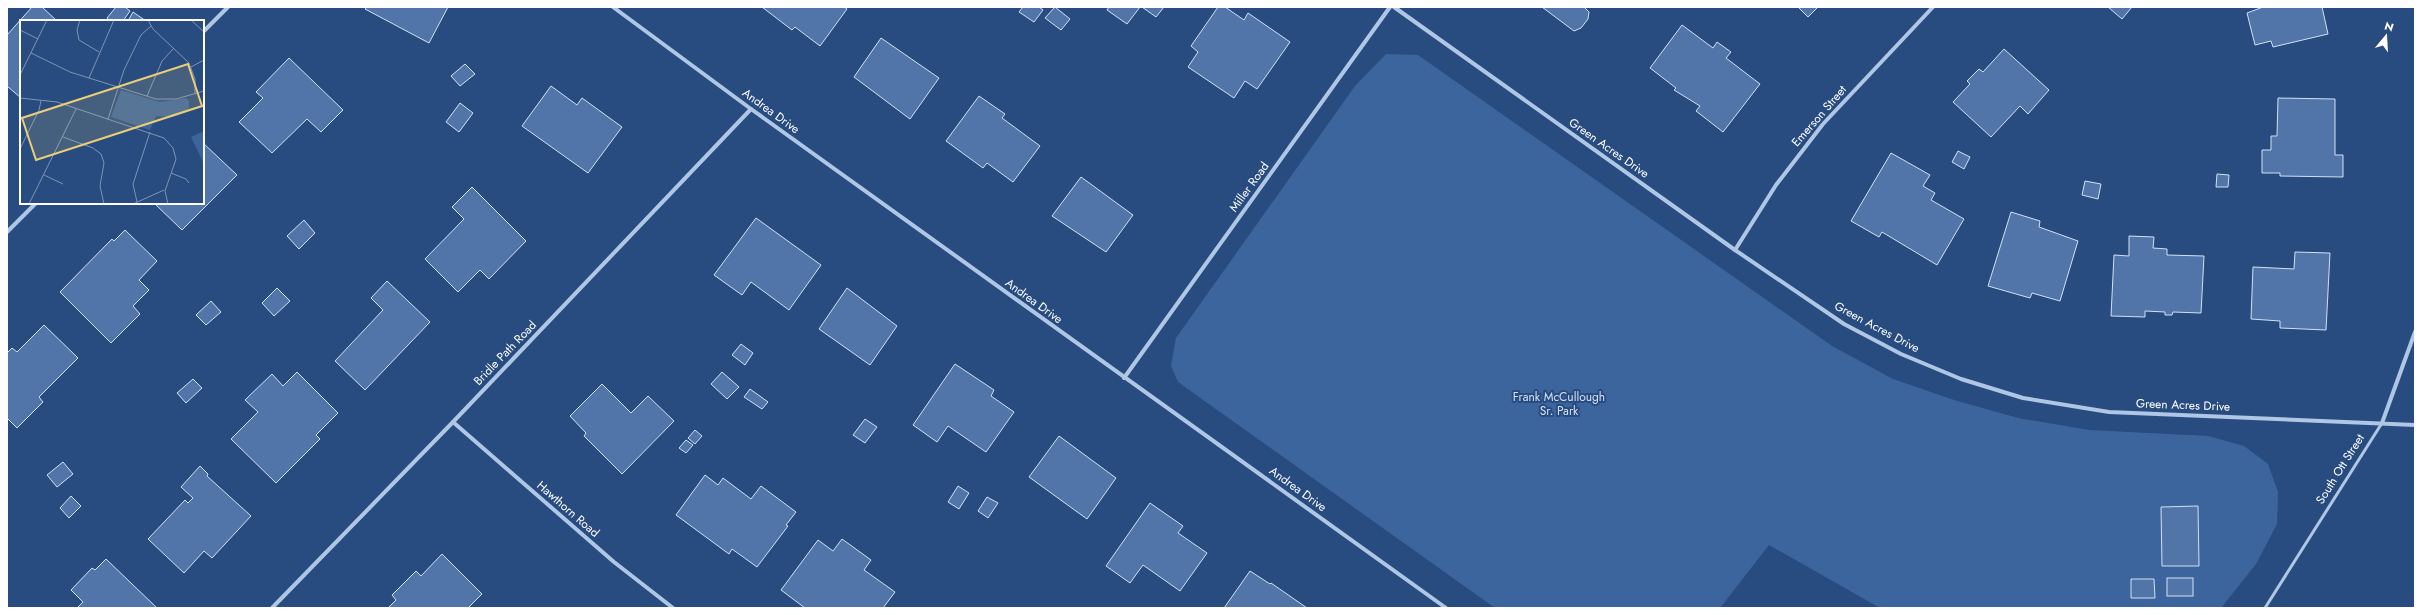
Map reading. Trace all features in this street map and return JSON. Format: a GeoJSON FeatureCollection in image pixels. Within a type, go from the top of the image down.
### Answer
{"type":"FeatureCollection","features":[{"type":"Feature","properties":{"kind":"street"},"geometry":{"type":"LineString","coordinates":[[204,31],[228,7]]}},
{"type":"Feature","properties":{"kind":"street","name":"Andrea Drive"},"geometry":{"type":"LineString","coordinates":[[613,7],[751,109],[1446,608]]}},
{"type":"Feature","properties":{"kind":"street","name":"Miller Road"},"geometry":{"type":"LineString","coordinates":[[1124,378],[1390,7]]}},
{"type":"Feature","properties":{"kind":"street","name":"Green Acres Drive"},"geometry":{"type":"LineString","coordinates":[[1394,7],[1735,250],[1844,324],[1901,354],[1961,379],[2023,398],[2108,412],[2415,425]]}},
{"type":"Feature","properties":{"kind":"street","name":"Emerson Street"},"geometry":{"type":"LineString","coordinates":[[1735,250],[1776,185],[1823,124],[1934,7]]}},
{"type":"Feature","properties":{"kind":"street","name":"Bridle Path Road"},"geometry":{"type":"LineString","coordinates":[[272,608],[453,422],[751,109]]}},
{"type":"Feature","properties":{"kind":"street"},"geometry":{"type":"LineString","coordinates":[[7,232],[35,204]]}},
{"type":"Feature","properties":{"kind":"street","name":"South Ott Street"},"geometry":{"type":"LineString","coordinates":[[2382,423],[2415,332]]}},
{"type":"Feature","properties":{"kind":"street","name":"Hawthorn Road"},"geometry":{"type":"LineString","coordinates":[[453,422],[614,562],[673,608]]}},
{"type":"Feature","properties":{"kind":"lane","name":"South Ott Street"},"geometry":{"type":"LineString","coordinates":[[2264,608],[2382,423]]}},
{"type":"Feature","properties":{"kind":"green space","name":"Frank McCullough Sr. Park"},"geometry":{"type":"Polygon","coordinates":[[[1386,54],[1418,55],[1832,346],[1893,379],[1954,400],[2018,418],[2089,430],[2208,436],[2244,446],[2268,464],[2278,492],[2277,524],[2256,564],[2221,608],[1880,608],[1769,545],[1720,608],[1495,608],[1178,382],[1171,366],[1176,338],[1355,86],[1386,54]]]}},
{"type":"Feature","properties":{"kind":"building"},"geometry":{"type":"Polygon","coordinates":[[[32,7],[42,7],[56,20],[20,20],[32,7]]]}},
{"type":"Feature","properties":{"kind":"building"},"geometry":{"type":"Polygon","coordinates":[[[116,7],[125,7],[130,11],[124,20],[110,20],[107,18],[116,7]]]}},
{"type":"Feature","properties":{"kind":"building"},"geometry":{"type":"Polygon","coordinates":[[[367,7],[448,7],[429,43],[365,9],[367,7]]]}},
{"type":"Feature","properties":{"kind":"building"},"geometry":{"type":"Polygon","coordinates":[[[762,7],[844,7],[847,9],[820,46],[795,27],[792,30],[762,7]]]}},
{"type":"Feature","properties":{"kind":"building"},"geometry":{"type":"Polygon","coordinates":[[[1023,7],[1039,7],[1043,10],[1034,22],[1019,12],[1023,7]]]}},
{"type":"Feature","properties":{"kind":"building"},"geometry":{"type":"Polygon","coordinates":[[[1055,7],[1070,19],[1061,30],[1045,18],[1055,7]]]}},
{"type":"Feature","properties":{"kind":"building"},"geometry":{"type":"Polygon","coordinates":[[[1109,7],[1140,7],[1127,24],[1107,10],[1109,7]]]}},
{"type":"Feature","properties":{"kind":"building"},"geometry":{"type":"Polygon","coordinates":[[[1142,7],[1164,7],[1156,17],[1142,7]]]}},
{"type":"Feature","properties":{"kind":"building"},"geometry":{"type":"Polygon","coordinates":[[[1218,7],[1225,7],[1244,20],[1248,13],[1290,42],[1257,89],[1245,81],[1234,98],[1188,67],[1198,52],[1191,46],[1218,7]]]}},
{"type":"Feature","properties":{"kind":"building"},"geometry":{"type":"Polygon","coordinates":[[[1542,7],[1584,7],[1589,12],[1588,19],[1581,28],[1574,31],[1542,7]]]}},
{"type":"Feature","properties":{"kind":"building"},"geometry":{"type":"Polygon","coordinates":[[[1798,7],[1818,7],[1808,17],[1798,7]]]}},
{"type":"Feature","properties":{"kind":"building"},"geometry":{"type":"Polygon","coordinates":[[[2108,7],[2132,7],[2122,19],[2108,7]]]}},
{"type":"Feature","properties":{"kind":"building"},"geometry":{"type":"Polygon","coordinates":[[[2263,7],[2322,7],[2328,34],[2273,47],[2271,41],[2255,45],[2247,13],[2263,7]]]}},
{"type":"Feature","properties":{"kind":"building"},"geometry":{"type":"Polygon","coordinates":[[[133,12],[145,20],[129,20],[133,12]]]}},
{"type":"Feature","properties":{"kind":"building"},"geometry":{"type":"Polygon","coordinates":[[[20,20],[20,97],[7,86],[7,35],[20,20]]]}},
{"type":"Feature","properties":{"kind":"building"},"geometry":{"type":"Polygon","coordinates":[[[1682,25],[1713,48],[1717,42],[1731,52],[1726,58],[1760,84],[1723,132],[1696,111],[1700,106],[1674,90],[1676,88],[1650,68],[1682,25]]]}},
{"type":"Feature","properties":{"kind":"building"},"geometry":{"type":"Polygon","coordinates":[[[881,38],[939,78],[910,119],[854,77],[881,38]]]}},
{"type":"Feature","properties":{"kind":"building"},"geometry":{"type":"Polygon","coordinates":[[[2004,49],[2049,90],[2028,114],[2020,106],[1991,137],[1953,102],[1970,84],[1967,81],[1979,69],[1983,72],[2004,49]]]}},
{"type":"Feature","properties":{"kind":"building"},"geometry":{"type":"Polygon","coordinates":[[[289,58],[343,110],[321,132],[307,119],[272,153],[239,122],[263,98],[256,92],[289,58]]]}},
{"type":"Feature","properties":{"kind":"building"},"geometry":{"type":"Polygon","coordinates":[[[465,64],[475,74],[460,86],[451,76],[465,64]]]}},
{"type":"Feature","properties":{"kind":"building"},"geometry":{"type":"Polygon","coordinates":[[[551,86],[577,105],[582,98],[622,127],[588,173],[522,126],[551,86]]]}},
{"type":"Feature","properties":{"kind":"building"},"geometry":{"type":"Polygon","coordinates":[[[979,96],[1005,114],[1002,118],[1040,146],[1013,182],[987,163],[983,168],[946,141],[979,96]]]}},
{"type":"Feature","properties":{"kind":"building"},"geometry":{"type":"Polygon","coordinates":[[[2278,98],[2335,99],[2335,155],[2343,155],[2343,177],[2280,176],[2280,173],[2262,173],[2262,150],[2271,150],[2271,136],[2277,136],[2278,98]]]}},
{"type":"Feature","properties":{"kind":"building"},"geometry":{"type":"Polygon","coordinates":[[[460,103],[473,113],[459,132],[446,122],[460,103]]]}},
{"type":"Feature","properties":{"kind":"building"},"geometry":{"type":"Polygon","coordinates":[[[204,144],[237,175],[182,230],[155,204],[204,204],[204,144]]]}},
{"type":"Feature","properties":{"kind":"building"},"geometry":{"type":"Polygon","coordinates":[[[1958,151],[1970,157],[1964,169],[1952,162],[1958,151]]]}},
{"type":"Feature","properties":{"kind":"building"},"geometry":{"type":"Polygon","coordinates":[[[1891,153],[1930,175],[1923,186],[1935,193],[1931,200],[1964,219],[1937,265],[1882,232],[1879,237],[1851,221],[1891,153]]]}},
{"type":"Feature","properties":{"kind":"building"},"geometry":{"type":"Polygon","coordinates":[[[2217,174],[2229,175],[2228,187],[2216,187],[2217,174]]]}},
{"type":"Feature","properties":{"kind":"building"},"geometry":{"type":"Polygon","coordinates":[[[1081,177],[1133,215],[1106,252],[1052,216],[1081,177]]]}},
{"type":"Feature","properties":{"kind":"building"},"geometry":{"type":"Polygon","coordinates":[[[2085,181],[2101,184],[2098,199],[2082,195],[2085,181]]]}},
{"type":"Feature","properties":{"kind":"building"},"geometry":{"type":"Polygon","coordinates":[[[472,187],[526,241],[489,279],[480,270],[458,292],[425,259],[464,219],[452,207],[472,187]]]}},
{"type":"Feature","properties":{"kind":"building"},"geometry":{"type":"Polygon","coordinates":[[[2011,212],[2040,221],[2039,227],[2078,241],[2060,301],[2032,293],[2030,298],[1988,286],[2011,212]]]}},
{"type":"Feature","properties":{"kind":"building"},"geometry":{"type":"Polygon","coordinates":[[[756,218],[821,265],[789,310],[751,282],[742,295],[714,275],[756,218]]]}},
{"type":"Feature","properties":{"kind":"building"},"geometry":{"type":"Polygon","coordinates":[[[304,220],[315,233],[299,249],[287,236],[304,220]]]}},
{"type":"Feature","properties":{"kind":"building"},"geometry":{"type":"Polygon","coordinates":[[[125,230],[157,261],[139,280],[149,290],[133,306],[140,314],[111,343],[60,292],[112,239],[114,241],[125,230]]]}},
{"type":"Feature","properties":{"kind":"building"},"geometry":{"type":"Polygon","coordinates":[[[2129,236],[2154,237],[2153,248],[2167,249],[2167,255],[2204,256],[2201,313],[2173,312],[2172,315],[2165,315],[2165,312],[2145,311],[2145,317],[2111,316],[2114,255],[2129,256],[2129,236]]]}},
{"type":"Feature","properties":{"kind":"building"},"geometry":{"type":"Polygon","coordinates":[[[2295,252],[2330,253],[2326,330],[2280,328],[2280,321],[2251,319],[2253,267],[2294,269],[2295,252]]]}},
{"type":"Feature","properties":{"kind":"building"},"geometry":{"type":"Polygon","coordinates":[[[387,281],[430,322],[365,390],[335,361],[383,310],[371,298],[387,281]]]}},
{"type":"Feature","properties":{"kind":"building"},"geometry":{"type":"Polygon","coordinates":[[[277,288],[290,301],[274,316],[262,303],[277,288]]]}},
{"type":"Feature","properties":{"kind":"building"},"geometry":{"type":"Polygon","coordinates":[[[847,288],[897,326],[870,365],[819,329],[847,288]]]}},
{"type":"Feature","properties":{"kind":"building"},"geometry":{"type":"Polygon","coordinates":[[[211,301],[221,312],[206,325],[196,315],[211,301]]]}},
{"type":"Feature","properties":{"kind":"building"},"geometry":{"type":"Polygon","coordinates":[[[44,325],[78,358],[39,397],[43,402],[17,428],[7,418],[7,353],[12,348],[17,352],[44,325]]]}},
{"type":"Feature","properties":{"kind":"building"},"geometry":{"type":"Polygon","coordinates":[[[741,344],[753,353],[745,365],[732,355],[741,344]]]}},
{"type":"Feature","properties":{"kind":"building"},"geometry":{"type":"Polygon","coordinates":[[[955,364],[994,390],[991,396],[1014,412],[986,452],[948,426],[937,442],[913,425],[955,364]]]}},
{"type":"Feature","properties":{"kind":"building"},"geometry":{"type":"Polygon","coordinates":[[[297,372],[338,413],[316,435],[320,439],[276,483],[231,439],[258,412],[245,400],[272,374],[283,386],[297,372]]]}},
{"type":"Feature","properties":{"kind":"building"},"geometry":{"type":"Polygon","coordinates":[[[722,372],[739,387],[727,399],[711,384],[722,372]]]}},
{"type":"Feature","properties":{"kind":"building"},"geometry":{"type":"Polygon","coordinates":[[[193,379],[202,388],[186,403],[177,393],[193,379]]]}},
{"type":"Feature","properties":{"kind":"building"},"geometry":{"type":"Polygon","coordinates":[[[602,384],[631,413],[648,396],[674,421],[622,474],[584,436],[586,433],[570,416],[602,384]]]}},
{"type":"Feature","properties":{"kind":"building"},"geometry":{"type":"Polygon","coordinates":[[[750,389],[768,402],[762,409],[744,397],[750,389]]]}},
{"type":"Feature","properties":{"kind":"building"},"geometry":{"type":"Polygon","coordinates":[[[865,419],[877,427],[865,443],[853,435],[865,419]]]}},
{"type":"Feature","properties":{"kind":"building"},"geometry":{"type":"Polygon","coordinates":[[[695,430],[702,436],[695,444],[688,438],[695,430]]]}},
{"type":"Feature","properties":{"kind":"building"},"geometry":{"type":"Polygon","coordinates":[[[1059,436],[1116,478],[1087,519],[1029,477],[1059,436]]]}},
{"type":"Feature","properties":{"kind":"building"},"geometry":{"type":"Polygon","coordinates":[[[686,440],[693,445],[686,453],[679,448],[686,440]]]}},
{"type":"Feature","properties":{"kind":"building"},"geometry":{"type":"Polygon","coordinates":[[[63,462],[73,474],[57,487],[47,475],[63,462]]]}},
{"type":"Feature","properties":{"kind":"building"},"geometry":{"type":"Polygon","coordinates":[[[200,466],[208,474],[207,476],[251,516],[212,558],[204,551],[184,573],[148,539],[185,500],[188,503],[193,498],[181,487],[200,466]]]}},
{"type":"Feature","properties":{"kind":"building"},"geometry":{"type":"Polygon","coordinates":[[[705,475],[718,485],[723,478],[751,499],[761,486],[796,512],[786,525],[788,526],[757,567],[732,549],[729,554],[676,515],[705,475]]]}},
{"type":"Feature","properties":{"kind":"building"},"geometry":{"type":"Polygon","coordinates":[[[958,486],[969,493],[959,509],[948,502],[958,486]]]}},
{"type":"Feature","properties":{"kind":"building"},"geometry":{"type":"Polygon","coordinates":[[[71,496],[81,506],[69,518],[60,508],[71,496]]]}},
{"type":"Feature","properties":{"kind":"building"},"geometry":{"type":"Polygon","coordinates":[[[987,497],[998,503],[988,518],[978,511],[987,497]]]}},
{"type":"Feature","properties":{"kind":"building"},"geometry":{"type":"Polygon","coordinates":[[[1150,503],[1183,526],[1178,533],[1207,553],[1180,591],[1143,565],[1130,583],[1106,566],[1150,503]]]}},
{"type":"Feature","properties":{"kind":"building"},"geometry":{"type":"Polygon","coordinates":[[[2198,506],[2199,566],[2162,566],[2161,507],[2198,506]]]}},
{"type":"Feature","properties":{"kind":"building"},"geometry":{"type":"Polygon","coordinates":[[[842,539],[871,560],[864,570],[895,592],[883,608],[805,608],[781,590],[818,540],[833,551],[842,539]]]}},
{"type":"Feature","properties":{"kind":"building"},"geometry":{"type":"Polygon","coordinates":[[[442,554],[482,594],[468,608],[388,608],[396,600],[392,595],[416,571],[421,576],[442,554]]]}},
{"type":"Feature","properties":{"kind":"building"},"geometry":{"type":"Polygon","coordinates":[[[106,559],[157,608],[77,608],[83,602],[71,590],[92,568],[95,570],[106,559]]]}},
{"type":"Feature","properties":{"kind":"building"},"geometry":{"type":"Polygon","coordinates":[[[1250,571],[1270,584],[1271,583],[1307,608],[1224,608],[1250,571]]]}},
{"type":"Feature","properties":{"kind":"building"},"geometry":{"type":"Polygon","coordinates":[[[2167,578],[2193,578],[2193,596],[2167,596],[2167,578]]]}},
{"type":"Feature","properties":{"kind":"building"},"geometry":{"type":"Polygon","coordinates":[[[2131,579],[2154,579],[2155,598],[2131,598],[2131,579]]]}}]}
